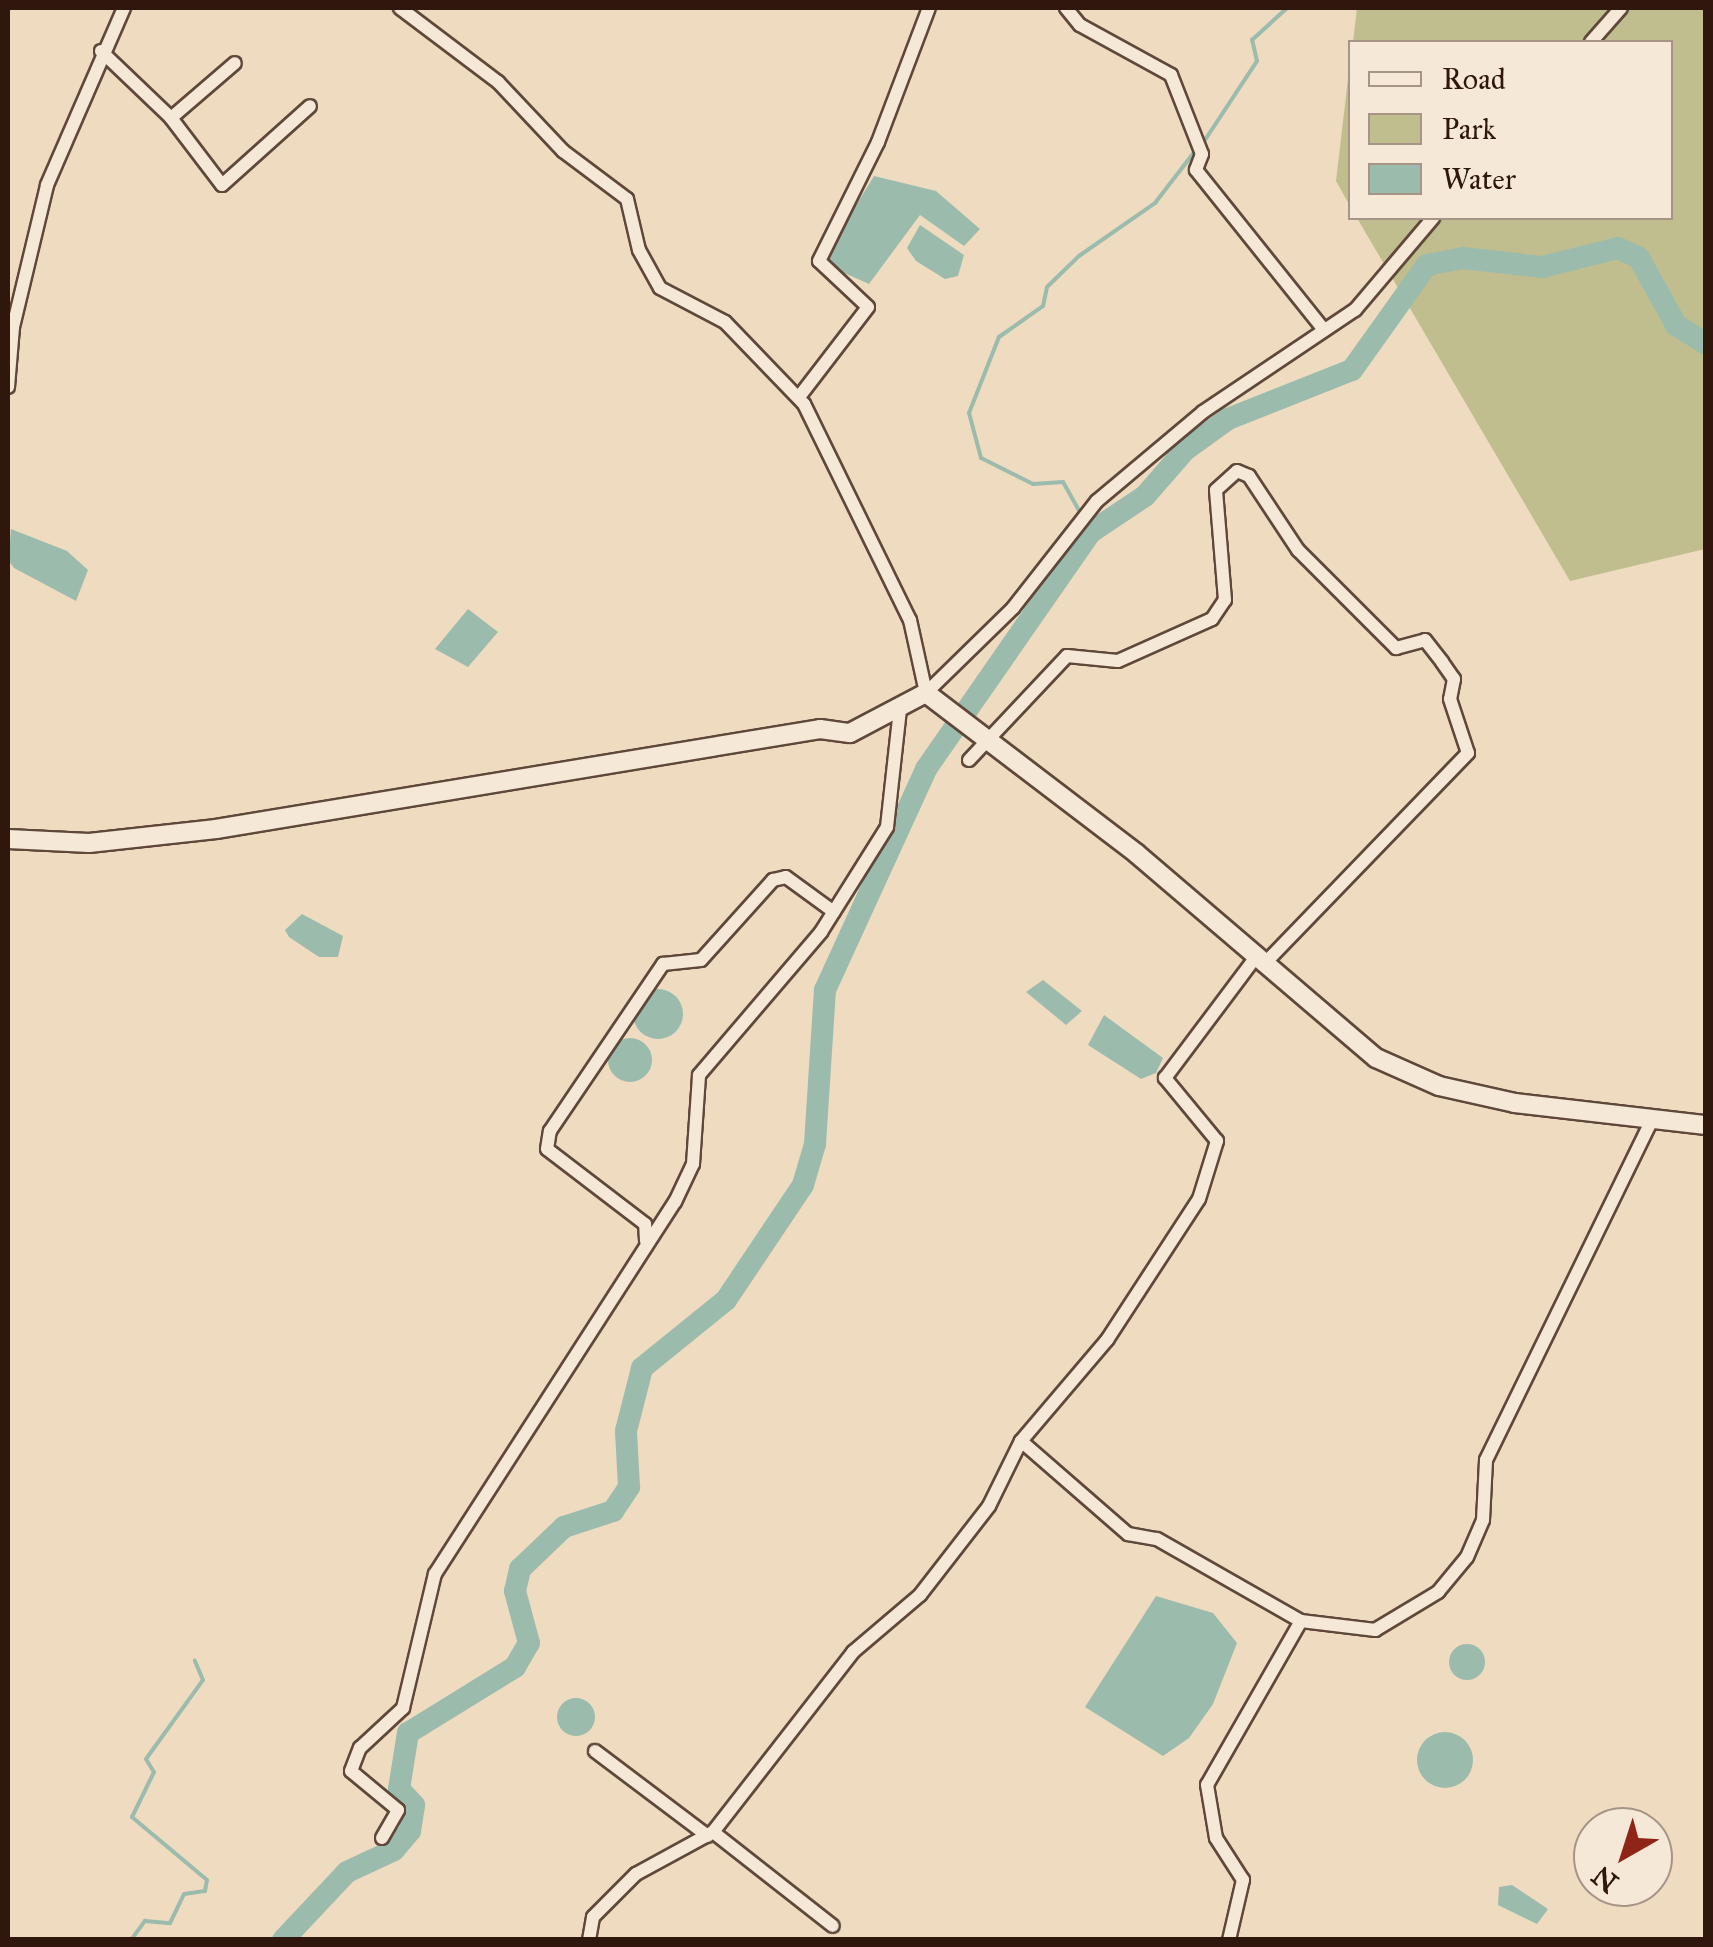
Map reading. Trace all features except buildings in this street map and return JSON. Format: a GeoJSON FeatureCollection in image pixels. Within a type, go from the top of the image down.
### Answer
{"type":"FeatureCollection","features":[{"type":"Feature","properties":{"kind":"street"},"geometry":{"type":"LineString","coordinates":[[8,387],[16,308],[46,185],[101,51],[124,8]]}},
{"type":"Feature","properties":{"kind":"street"},"geometry":{"type":"LineString","coordinates":[[400,8],[498,82],[563,151],[626,199],[639,250],[660,288],[725,322],[799,397],[910,620],[926,694],[1137,854],[1376,1058],[1439,1086],[1650,1122],[1706,1125]]}},
{"type":"Feature","properties":{"kind":"street"},"geometry":{"type":"LineString","coordinates":[[799,397],[868,308],[818,261],[878,142],[929,8]]}},
{"type":"Feature","properties":{"kind":"street"},"geometry":{"type":"LineString","coordinates":[[1066,8],[1080,25],[1171,76],[1202,154],[1196,170],[1324,330]]}},
{"type":"Feature","properties":{"kind":"street"},"geometry":{"type":"LineString","coordinates":[[1593,40],[1621,8]]}},
{"type":"Feature","properties":{"kind":"street"},"geometry":{"type":"LineString","coordinates":[[101,51],[171,118],[222,185],[310,106]]}},
{"type":"Feature","properties":{"kind":"street"},"geometry":{"type":"LineString","coordinates":[[171,118],[235,63]]}},
{"type":"Feature","properties":{"kind":"street"},"geometry":{"type":"LineString","coordinates":[[8,839],[89,843],[216,829],[820,729],[850,732],[926,694],[1013,608],[1097,501],[1203,412],[1355,310],[1431,220]]}},
{"type":"Feature","properties":{"kind":"street"},"geometry":{"type":"LineString","coordinates":[[589,1940],[594,1917],[636,1874],[711,1834],[853,1652],[920,1594],[989,1506],[1021,1441],[1106,1340],[1199,1199],[1217,1141],[1166,1078],[1259,962],[1468,753],[1450,699],[1454,680],[1425,640],[1396,648],[1298,550],[1250,476],[1237,471],[1216,490],[1225,600],[1212,619],[1118,661],[1067,656],[978,734],[969,760]]}},
{"type":"Feature","properties":{"kind":"street"},"geometry":{"type":"LineString","coordinates":[[382,1838],[398,1810],[351,1771],[360,1748],[402,1708],[435,1574],[694,1164],[699,1075],[834,912],[887,827],[900,709]]}},
{"type":"Feature","properties":{"kind":"street"},"geometry":{"type":"LineString","coordinates":[[646,1241],[644,1224],[547,1149],[550,1131],[663,964],[701,960],[773,880],[786,877],[834,912]]}},
{"type":"Feature","properties":{"kind":"street"},"geometry":{"type":"LineString","coordinates":[[1021,1441],[1128,1534],[1157,1539],[1301,1621],[1374,1630],[1438,1592],[1467,1557],[1484,1520],[1486,1460],[1650,1122]]}},
{"type":"Feature","properties":{"kind":"street"},"geometry":{"type":"LineString","coordinates":[[1229,1940],[1243,1880],[1216,1838],[1207,1785],[1301,1621]]}},
{"type":"Feature","properties":{"kind":"street"},"geometry":{"type":"LineString","coordinates":[[595,1750],[833,1926]]}},
{"type":"Feature","properties":{"kind":"green space"},"geometry":{"type":"Polygon","coordinates":[[[1357,8],[1705,8],[1705,549],[1570,581],[1358,220],[1673,220],[1673,40],[1353,40],[1357,8]]]}},
{"type":"Feature","properties":{"kind":"green space"},"geometry":{"type":"Polygon","coordinates":[[[1348,79],[1348,202],[1336,181],[1348,79]]]}},
{"type":"Feature","properties":{"kind":"water"},"geometry":{"type":"Polygon","coordinates":[[[874,176],[936,191],[980,229],[964,246],[920,215],[869,284],[842,272],[824,257],[874,176]]]}},
{"type":"Feature","properties":{"kind":"water"},"geometry":{"type":"Polygon","coordinates":[[[920,225],[964,255],[958,276],[945,279],[916,261],[907,248],[920,225]]]}},
{"type":"Feature","properties":{"kind":"water"},"geometry":{"type":"Polygon","coordinates":[[[11,529],[67,551],[88,570],[76,601],[14,568],[8,560],[11,529]]]}},
{"type":"Feature","properties":{"kind":"water"},"geometry":{"type":"Polygon","coordinates":[[[468,609],[498,632],[468,667],[435,649],[468,609]]]}},
{"type":"Feature","properties":{"kind":"water"},"geometry":{"type":"Polygon","coordinates":[[[302,914],[343,936],[338,957],[319,957],[289,937],[285,930],[302,914]]]}},
{"type":"Feature","properties":{"kind":"water"},"geometry":{"type":"Polygon","coordinates":[[[1043,980],[1082,1011],[1066,1025],[1026,992],[1043,980]]]}},
{"type":"Feature","properties":{"kind":"water"},"geometry":{"type":"Polygon","coordinates":[[[658,989],[675,997],[683,1014],[675,1031],[658,1039],[641,1031],[633,1014],[641,997],[658,989]]]}},
{"type":"Feature","properties":{"kind":"water"},"geometry":{"type":"Polygon","coordinates":[[[1104,1015],[1163,1058],[1156,1073],[1141,1079],[1088,1045],[1104,1015]]]}},
{"type":"Feature","properties":{"kind":"water"},"geometry":{"type":"Polygon","coordinates":[[[630,1038],[645,1045],[652,1060],[645,1075],[630,1082],[615,1075],[608,1060],[615,1045],[630,1038]]]}},
{"type":"Feature","properties":{"kind":"water"},"geometry":{"type":"Polygon","coordinates":[[[1156,1596],[1213,1613],[1237,1643],[1213,1704],[1189,1738],[1163,1756],[1085,1707],[1156,1596]]]}},
{"type":"Feature","properties":{"kind":"water"},"geometry":{"type":"Polygon","coordinates":[[[1467,1644],[1479,1650],[1485,1662],[1479,1674],[1467,1680],[1455,1674],[1449,1662],[1455,1650],[1467,1644]]]}},
{"type":"Feature","properties":{"kind":"water"},"geometry":{"type":"Polygon","coordinates":[[[576,1698],[589,1704],[595,1717],[589,1730],[576,1736],[563,1730],[557,1717],[563,1704],[576,1698]]]}},
{"type":"Feature","properties":{"kind":"water"},"geometry":{"type":"Polygon","coordinates":[[[1445,1732],[1465,1740],[1473,1760],[1465,1780],[1445,1788],[1425,1780],[1417,1760],[1425,1740],[1445,1732]]]}},
{"type":"Feature","properties":{"kind":"water"},"geometry":{"type":"Polygon","coordinates":[[[1512,1885],[1548,1909],[1537,1924],[1498,1905],[1499,1887],[1512,1885]]]}},
{"type":"Feature","properties":{"kind":"waterway"},"geometry":{"type":"LineString","coordinates":[[1203,143],[1257,61],[1252,40],[1287,8]]}},
{"type":"Feature","properties":{"kind":"waterway"},"geometry":{"type":"LineString","coordinates":[[1091,532],[1063,482],[1033,484],[981,458],[969,413],[999,337],[1043,306],[1047,287],[1079,256],[1155,203],[1195,151]]}},
{"type":"Feature","properties":{"kind":"waterway"},"geometry":{"type":"LineString","coordinates":[[283,1940],[347,1872],[394,1850],[410,1831],[414,1805],[399,1789],[408,1733],[515,1667],[529,1643],[515,1591],[520,1569],[564,1527],[613,1511],[629,1487],[626,1431],[642,1368],[726,1300],[803,1185],[815,1144],[825,990],[926,769],[1091,532],[1145,496],[1185,450],[1228,419],[1352,370],[1427,265],[1463,258],[1542,267],[1618,248],[1639,258],[1676,325],[1706,344]]}},
{"type":"Feature","properties":{"kind":"waterway"},"geometry":{"type":"LineString","coordinates":[[131,1940],[145,1921],[170,1923],[184,1894],[205,1891],[207,1880],[132,1817],[154,1772],[146,1759],[203,1680],[195,1661]]}}]}
